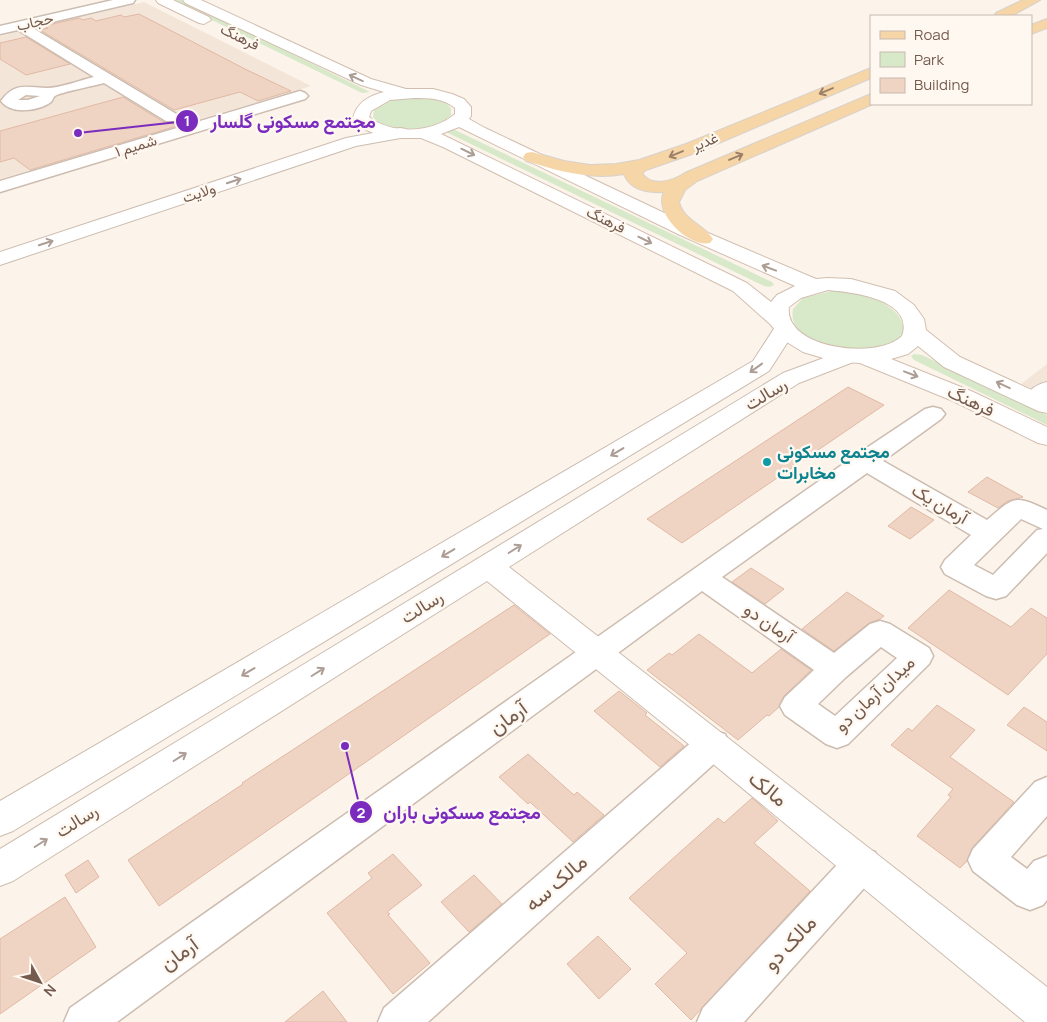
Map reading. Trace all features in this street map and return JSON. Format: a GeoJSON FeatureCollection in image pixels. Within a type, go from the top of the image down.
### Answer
{"type":"FeatureCollection","features":[{"type":"Feature","properties":{"kind":"main road","name":"فرهنگ"},"geometry":{"type":"LineString","coordinates":[[163,0],[339,85]]}},
{"type":"Feature","properties":{"kind":"main road","name":"فرهنگ"},"geometry":{"type":"LineString","coordinates":[[190,0],[366,82],[402,94]]}},
{"type":"Feature","properties":{"kind":"main road"},"geometry":{"type":"LineString","coordinates":[[1003,15],[1033,0]]}},
{"type":"Feature","properties":{"kind":"main road"},"geometry":{"type":"LineString","coordinates":[[1032,30],[1047,22]]}},
{"type":"Feature","properties":{"kind":"main road","name":"غدیر"},"geometry":{"type":"LineString","coordinates":[[532,157],[576,170],[608,170],[639,167],[658,162],[870,72]]}},
{"type":"Feature","properties":{"kind":"main road"},"geometry":{"type":"LineString","coordinates":[[353,94],[355,119],[379,130],[400,133],[424,133],[445,128],[460,120],[464,111],[459,103],[453,99],[430,94],[402,94]]}},
{"type":"Feature","properties":{"kind":"main road","name":"ولایت"},"geometry":{"type":"LineString","coordinates":[[0,245],[331,135],[382,98],[402,94]]}},
{"type":"Feature","properties":{"kind":"main road","name":"غدیر"},"geometry":{"type":"LineString","coordinates":[[679,184],[691,177],[870,99]]}},
{"type":"Feature","properties":{"kind":"main road","name":"فرهنگ"},"geometry":{"type":"LineString","coordinates":[[460,120],[479,132],[703,238],[761,265],[814,286]]}},
{"type":"Feature","properties":{"kind":"main road","name":"ولایت"},"geometry":{"type":"LineString","coordinates":[[0,259],[352,142],[400,133]]}},
{"type":"Feature","properties":{"kind":"main road","name":"فرهنگ"},"geometry":{"type":"LineString","coordinates":[[424,133],[449,143],[740,287],[793,337],[811,346],[857,356],[962,396],[1047,437]]}},
{"type":"Feature","properties":{"kind":"main road"},"geometry":{"type":"LineString","coordinates":[[639,167],[632,172],[632,175],[636,181],[642,184],[665,187],[679,184]]}},
{"type":"Feature","properties":{"kind":"main road"},"geometry":{"type":"LineString","coordinates":[[679,184],[670,193],[669,205],[678,218],[703,238]]}},
{"type":"Feature","properties":{"kind":"main road"},"geometry":{"type":"LineString","coordinates":[[782,325],[778,313],[784,298],[802,288],[843,285],[885,295],[901,305],[912,316],[915,332]]}},
{"type":"Feature","properties":{"kind":"main road","name":"رسالت"},"geometry":{"type":"LineString","coordinates":[[0,820],[761,366],[782,325]]}},
{"type":"Feature","properties":{"kind":"main road","name":"فرهنگ"},"geometry":{"type":"LineString","coordinates":[[915,332],[952,362],[1043,398]]}},
{"type":"Feature","properties":{"kind":"main road","name":"رسالت"},"geometry":{"type":"LineString","coordinates":[[0,869],[790,378],[857,356],[898,349],[911,340],[915,332]]}},
{"type":"Feature","properties":{"kind":"main road","name":"مالک"},"geometry":{"type":"LineString","coordinates":[[488,566],[1047,1013]]}},
{"type":"Feature","properties":{"kind":"street","name":"حجاب"},"geometry":{"type":"LineString","coordinates":[[0,30],[129,0]]}},
{"type":"Feature","properties":{"kind":"street"},"geometry":{"type":"LineString","coordinates":[[20,25],[172,118]]}},
{"type":"Feature","properties":{"kind":"street"},"geometry":{"type":"LineString","coordinates":[[5,104],[9,98],[18,93],[38,91],[47,93],[105,78]]}},
{"type":"Feature","properties":{"kind":"street","name":"شمیم ۱"},"geometry":{"type":"LineString","coordinates":[[0,187],[300,96]]}},
{"type":"Feature","properties":{"kind":"street","name":"آرمان"},"geometry":{"type":"LineString","coordinates":[[84,1022],[702,577],[933,414]]}},
{"type":"Feature","properties":{"kind":"street","name":"آرمان یک"},"geometry":{"type":"LineString","coordinates":[[865,461],[989,533]]}},
{"type":"Feature","properties":{"kind":"street"},"geometry":{"type":"LineString","coordinates":[[1047,521],[1019,507],[989,533],[955,567],[996,589],[1047,537]]}},
{"type":"Feature","properties":{"kind":"street","name":"آرمان دو"},"geometry":{"type":"LineString","coordinates":[[702,577],[835,669]]}},
{"type":"Feature","properties":{"kind":"street","name":"مالک سه"},"geometry":{"type":"LineString","coordinates":[[398,1022],[713,744]]}},
{"type":"Feature","properties":{"kind":"street"},"geometry":{"type":"LineString","coordinates":[[1047,792],[986,860],[1030,893],[1047,873]]}},
{"type":"Feature","properties":{"kind":"street","name":"مالک دو"},"geometry":{"type":"LineString","coordinates":[[717,1022],[862,864]]}},
{"type":"Feature","properties":{"kind":"shaded area"},"geometry":{"type":"Polygon","coordinates":[[[144,2],[311,86],[0,179],[0,36],[144,2]]]}},
{"type":"Feature","properties":{"kind":"shaded area"},"geometry":{"type":"Polygon","coordinates":[[[1047,364],[1047,396],[1021,384],[1047,364]]]}},
{"type":"Feature","properties":{"kind":"green space"},"geometry":{"type":"Polygon","coordinates":[[[171,0],[182,0],[370,92],[362,93],[171,0]]]}},
{"type":"Feature","properties":{"kind":"green space"},"geometry":{"type":"Polygon","coordinates":[[[422,97],[445,103],[451,108],[451,115],[435,125],[412,129],[389,127],[373,117],[377,106],[396,99],[422,97]]]}},
{"type":"Feature","properties":{"kind":"green space"},"geometry":{"type":"Polygon","coordinates":[[[453,129],[772,282],[774,285],[770,287],[764,286],[446,132],[453,129]]]}},
{"type":"Feature","properties":{"kind":"green space"},"geometry":{"type":"Polygon","coordinates":[[[832,291],[866,296],[890,307],[896,313],[903,328],[896,340],[879,346],[856,349],[832,347],[810,339],[796,327],[793,309],[803,298],[832,291]]]}},
{"type":"Feature","properties":{"kind":"green space"},"geometry":{"type":"Polygon","coordinates":[[[914,354],[922,355],[1047,415],[1047,425],[914,360],[911,356],[914,354]]]}},
{"type":"Feature","properties":{"kind":"building"},"geometry":{"type":"Polygon","coordinates":[[[139,14],[291,91],[258,101],[240,92],[174,110],[40,30],[48,28],[44,26],[79,18],[83,20],[91,18],[96,21],[121,15],[124,17],[139,14]]]}},
{"type":"Feature","properties":{"kind":"building"},"geometry":{"type":"Polygon","coordinates":[[[26,37],[70,64],[26,75],[0,59],[0,43],[26,37]]]}},
{"type":"Feature","properties":{"kind":"building"},"geometry":{"type":"Polygon","coordinates":[[[123,97],[165,123],[177,126],[30,170],[14,158],[0,162],[0,131],[123,97]]]}},
{"type":"Feature","properties":{"kind":"building","name":"مجتمع مسکونی مخابرات"},"geometry":{"type":"Polygon","coordinates":[[[848,387],[884,405],[682,543],[647,519],[848,387]]]}},
{"type":"Feature","properties":{"kind":"building"},"geometry":{"type":"Polygon","coordinates":[[[987,477],[1023,497],[1008,501],[998,508],[968,492],[987,477]]]}},
{"type":"Feature","properties":{"kind":"building"},"geometry":{"type":"Polygon","coordinates":[[[911,507],[934,520],[910,539],[888,526],[911,507]]]}},
{"type":"Feature","properties":{"kind":"building"},"geometry":{"type":"Polygon","coordinates":[[[751,568],[784,589],[765,604],[732,582],[751,568]]]}},
{"type":"Feature","properties":{"kind":"building"},"geometry":{"type":"Polygon","coordinates":[[[949,590],[1011,627],[1031,608],[1047,618],[1047,654],[1008,695],[908,628],[949,590]]]}},
{"type":"Feature","properties":{"kind":"building"},"geometry":{"type":"Polygon","coordinates":[[[847,592],[884,616],[869,623],[834,651],[802,629],[847,592]]]}},
{"type":"Feature","properties":{"kind":"building"},"geometry":{"type":"Polygon","coordinates":[[[514,605],[550,634],[159,906],[128,860],[514,605]]]}},
{"type":"Feature","properties":{"kind":"building"},"geometry":{"type":"Polygon","coordinates":[[[699,634],[752,673],[781,649],[811,670],[784,696],[779,707],[738,740],[647,670],[669,653],[672,655],[699,634]]]}},
{"type":"Feature","properties":{"kind":"building"},"geometry":{"type":"Polygon","coordinates":[[[619,691],[647,713],[645,715],[684,746],[660,767],[594,711],[619,691]]]}},
{"type":"Feature","properties":{"kind":"building"},"geometry":{"type":"Polygon","coordinates":[[[937,705],[975,730],[950,757],[1014,802],[972,848],[967,861],[960,868],[917,836],[951,797],[948,795],[953,789],[891,745],[908,728],[912,731],[937,705]]]}},
{"type":"Feature","properties":{"kind":"building"},"geometry":{"type":"Polygon","coordinates":[[[1024,707],[1047,722],[1047,751],[1007,725],[1024,707]]]}},
{"type":"Feature","properties":{"kind":"building"},"geometry":{"type":"Polygon","coordinates":[[[528,754],[574,795],[577,792],[604,815],[573,842],[530,802],[528,804],[499,777],[528,754]]]}},
{"type":"Feature","properties":{"kind":"building"},"geometry":{"type":"Polygon","coordinates":[[[752,798],[778,821],[754,843],[810,891],[691,1020],[655,984],[687,953],[629,898],[718,818],[724,823],[752,798]]]}},
{"type":"Feature","properties":{"kind":"building"},"geometry":{"type":"Polygon","coordinates":[[[393,854],[422,885],[387,912],[390,914],[388,915],[430,963],[393,994],[327,913],[372,878],[368,873],[393,854]]]}},
{"type":"Feature","properties":{"kind":"building"},"geometry":{"type":"Polygon","coordinates":[[[88,860],[99,877],[76,893],[65,875],[88,860]]]}},
{"type":"Feature","properties":{"kind":"building"},"geometry":{"type":"Polygon","coordinates":[[[474,875],[502,904],[469,932],[441,902],[474,875]]]}},
{"type":"Feature","properties":{"kind":"building"},"geometry":{"type":"Polygon","coordinates":[[[65,897],[96,947],[0,1014],[0,939],[65,897]]]}},
{"type":"Feature","properties":{"kind":"building"},"geometry":{"type":"Polygon","coordinates":[[[598,936],[631,969],[599,999],[567,964],[598,936]]]}},
{"type":"Feature","properties":{"kind":"building"},"geometry":{"type":"Polygon","coordinates":[[[323,991],[347,1022],[285,1022],[323,991]]]}},
{"type":"Feature","properties":{"kind":"place","name":"مجتمع مسکونی گلسار"},"geometry":{"type":"Point","coordinates":[78,133]}},
{"type":"Feature","properties":{"kind":"place","name":"مجتمع مسکونی مخابرات"},"geometry":{"type":"Point","coordinates":[767,462]}},
{"type":"Feature","properties":{"kind":"place","name":"مجتمع مسکونی باران"},"geometry":{"type":"Point","coordinates":[345,746]}}]}
